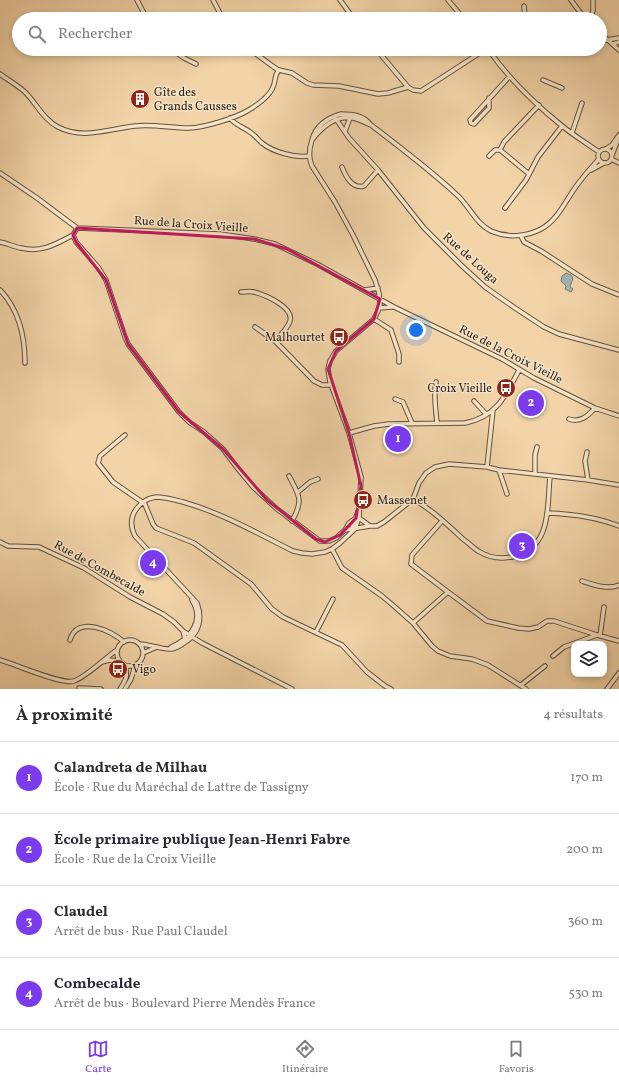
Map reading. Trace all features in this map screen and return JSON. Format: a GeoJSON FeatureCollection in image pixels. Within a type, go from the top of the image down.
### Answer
{"type":"FeatureCollection","features":[{"type":"Feature","properties":{"kind":"street"},"geometry":{"type":"LineString","coordinates":[[137,0],[143,12]]}},
{"type":"Feature","properties":{"kind":"street"},"geometry":{"type":"LineString","coordinates":[[213,0],[219,12]]}},
{"type":"Feature","properties":{"kind":"street"},"geometry":{"type":"LineString","coordinates":[[340,0],[349,12]]}},
{"type":"Feature","properties":{"kind":"street"},"geometry":{"type":"LineString","coordinates":[[448,0],[458,12]]}},
{"type":"Feature","properties":{"kind":"street"},"geometry":{"type":"LineString","coordinates":[[571,0],[580,12]]}},
{"type":"Feature","properties":{"kind":"street"},"geometry":{"type":"LineString","coordinates":[[593,0],[593,12]]}},
{"type":"Feature","properties":{"kind":"street"},"geometry":{"type":"LineString","coordinates":[[524,6],[524,12]]}},
{"type":"Feature","properties":{"kind":"street"},"geometry":{"type":"LineString","coordinates":[[608,39],[619,38]]}},
{"type":"Feature","properties":{"kind":"street"},"geometry":{"type":"LineString","coordinates":[[608,39],[619,50]]}},
{"type":"Feature","properties":{"kind":"street"},"geometry":{"type":"LineString","coordinates":[[613,44],[619,42]]}},
{"type":"Feature","properties":{"kind":"street"},"geometry":{"type":"LineString","coordinates":[[181,56],[196,64]]}},
{"type":"Feature","properties":{"kind":"street"},"geometry":{"type":"LineString","coordinates":[[259,56],[278,70],[292,72],[307,83],[313,85],[339,86],[378,94],[388,93],[408,87]]}},
{"type":"Feature","properties":{"kind":"street"},"geometry":{"type":"LineString","coordinates":[[382,56],[408,87],[413,90],[421,91],[476,56]]}},
{"type":"Feature","properties":{"kind":"street"},"geometry":{"type":"LineString","coordinates":[[492,56],[509,77],[562,126],[599,152]]}},
{"type":"Feature","properties":{"kind":"street"},"geometry":{"type":"LineString","coordinates":[[0,74],[23,90],[51,123],[59,128],[89,134],[140,126],[194,128],[230,118],[246,112],[271,92],[278,70]]}},
{"type":"Feature","properties":{"kind":"street"},"geometry":{"type":"LineString","coordinates":[[489,98],[489,108],[474,124],[471,123],[470,120],[489,98],[509,77]]}},
{"type":"Feature","properties":{"kind":"street"},"geometry":{"type":"LineString","coordinates":[[543,80],[562,88]]}},
{"type":"Feature","properties":{"kind":"street"},"geometry":{"type":"LineString","coordinates":[[572,133],[582,103]]}},
{"type":"Feature","properties":{"kind":"street"},"geometry":{"type":"LineString","coordinates":[[500,150],[504,142],[539,105]]}},
{"type":"Feature","properties":{"kind":"street"},"geometry":{"type":"LineString","coordinates":[[0,660],[61,681],[70,682],[80,678],[117,650],[124,642],[132,640],[139,644],[148,644],[171,649],[179,647],[191,636],[198,618],[196,608],[190,596],[135,536],[132,529],[133,513],[143,502],[151,498],[160,498],[191,505],[213,513],[302,554],[319,553],[332,548],[348,536],[353,528],[360,507],[361,477],[349,433],[328,376],[328,369],[332,356],[342,345],[374,319],[380,306],[380,299],[378,288],[370,269],[341,211],[312,166],[309,156],[312,140],[314,133],[323,122],[341,114],[360,116],[367,120],[371,125],[420,163],[456,194],[481,224],[492,231],[521,236],[542,229],[555,218],[580,180],[599,159],[599,152]]}},
{"type":"Feature","properties":{"kind":"street"},"geometry":{"type":"LineString","coordinates":[[230,118],[236,124],[252,133],[262,143],[269,147],[300,157],[309,156]]}},
{"type":"Feature","properties":{"kind":"street"},"geometry":{"type":"LineString","coordinates":[[345,131],[350,118]]}},
{"type":"Feature","properties":{"kind":"street"},"geometry":{"type":"LineString","coordinates":[[312,140],[323,127],[336,119],[350,118],[371,125]]}},
{"type":"Feature","properties":{"kind":"street","name":"Rue de Louga"},"geometry":{"type":"LineString","coordinates":[[336,119],[349,138],[378,170],[439,245],[497,295],[544,327],[559,334],[619,350]]}},
{"type":"Feature","properties":{"kind":"street"},"geometry":{"type":"LineString","coordinates":[[505,208],[529,174],[538,157],[562,126]]}},
{"type":"Feature","properties":{"kind":"street"},"geometry":{"type":"LineString","coordinates":[[599,152],[612,145],[619,136]]}},
{"type":"Feature","properties":{"kind":"street"},"geometry":{"type":"LineString","coordinates":[[587,173],[608,162],[612,157],[619,136]]}},
{"type":"Feature","properties":{"kind":"street"},"geometry":{"type":"LineString","coordinates":[[606,149],[610,151],[612,157],[619,164]]}},
{"type":"Feature","properties":{"kind":"street"},"geometry":{"type":"LineString","coordinates":[[489,156],[496,150],[500,150]]}},
{"type":"Feature","properties":{"kind":"street"},"geometry":{"type":"LineString","coordinates":[[500,150],[529,174]]}},
{"type":"Feature","properties":{"kind":"street"},"geometry":{"type":"LineString","coordinates":[[599,159],[604,163]]}},
{"type":"Feature","properties":{"kind":"street"},"geometry":{"type":"LineString","coordinates":[[342,167],[345,175],[353,185],[357,187],[364,186],[378,170]]}},
{"type":"Feature","properties":{"kind":"street"},"geometry":{"type":"LineString","coordinates":[[0,173],[37,198],[76,228],[73,236],[42,250],[20,248],[0,242]]}},
{"type":"Feature","properties":{"kind":"street","name":"Rue de la Croix Vieille"},"geometry":{"type":"LineString","coordinates":[[76,228],[219,234],[254,239],[287,249],[394,307],[502,359],[519,370],[595,408],[619,416]]}},
{"type":"Feature","properties":{"kind":"street"},"geometry":{"type":"LineString","coordinates":[[73,236],[76,242],[98,267],[106,280],[128,344],[179,412],[189,422],[204,432],[224,449],[253,487],[292,521],[304,528],[320,541],[329,541],[336,538],[345,530],[349,523],[357,518]]}},
{"type":"Feature","properties":{"kind":"street"},"geometry":{"type":"LineString","coordinates":[[521,236],[524,242],[541,251],[592,284],[619,295]]}},
{"type":"Feature","properties":{"kind":"street"},"geometry":{"type":"LineString","coordinates":[[364,290],[378,288]]}},
{"type":"Feature","properties":{"kind":"street"},"geometry":{"type":"LineString","coordinates":[[0,290],[8,298],[19,318],[25,350],[25,363]]}},
{"type":"Feature","properties":{"kind":"street"},"geometry":{"type":"LineString","coordinates":[[242,292],[253,292],[265,296],[285,307],[289,312],[291,320],[275,341]]}},
{"type":"Feature","properties":{"kind":"street","name":"Rue de la Croix Vieille"},"geometry":{"type":"LineString","coordinates":[[380,306],[394,307]]}},
{"type":"Feature","properties":{"kind":"street"},"geometry":{"type":"LineString","coordinates":[[374,319],[391,330],[399,354],[399,362]]}},
{"type":"Feature","properties":{"kind":"street"},"geometry":{"type":"LineString","coordinates":[[255,326],[275,341],[314,380],[322,386],[332,385]]}},
{"type":"Feature","properties":{"kind":"street"},"geometry":{"type":"LineString","coordinates":[[349,433],[374,426],[437,422],[465,423],[479,419],[494,410],[505,395],[519,370]]}},
{"type":"Feature","properties":{"kind":"street"},"geometry":{"type":"LineString","coordinates":[[436,382],[434,389],[437,422]]}},
{"type":"Feature","properties":{"kind":"street"},"geometry":{"type":"LineString","coordinates":[[395,400],[403,402],[412,423]]}},
{"type":"Feature","properties":{"kind":"street"},"geometry":{"type":"LineString","coordinates":[[474,401],[486,414]]}},
{"type":"Feature","properties":{"kind":"street"},"geometry":{"type":"LineString","coordinates":[[569,419],[574,421],[588,417],[595,408]]}},
{"type":"Feature","properties":{"kind":"street"},"geometry":{"type":"LineString","coordinates":[[487,467],[494,410]]}},
{"type":"Feature","properties":{"kind":"street"},"geometry":{"type":"LineString","coordinates":[[125,435],[100,456],[98,463],[113,482],[143,502],[156,528],[194,543],[251,584],[272,609],[283,617],[342,645],[367,672],[385,686],[392,689]]}},
{"type":"Feature","properties":{"kind":"street"},"geometry":{"type":"LineString","coordinates":[[535,473],[535,455],[537,446]]}},
{"type":"Feature","properties":{"kind":"street"},"geometry":{"type":"LineString","coordinates":[[587,452],[585,461],[588,480]]}},
{"type":"Feature","properties":{"kind":"street"},"geometry":{"type":"LineString","coordinates":[[345,530],[377,526],[384,522],[414,499],[419,483],[426,473],[435,467],[449,464],[487,467],[499,470],[535,473],[619,485]]}},
{"type":"Feature","properties":{"kind":"street"},"geometry":{"type":"LineString","coordinates":[[499,470],[507,494]]}},
{"type":"Feature","properties":{"kind":"street"},"geometry":{"type":"LineString","coordinates":[[289,476],[298,492],[299,505],[292,521]]}},
{"type":"Feature","properties":{"kind":"street"},"geometry":{"type":"LineString","coordinates":[[414,499],[426,506],[442,522],[480,552],[488,556],[504,559],[522,554],[536,544],[545,526],[548,513],[550,476]]}},
{"type":"Feature","properties":{"kind":"street"},"geometry":{"type":"LineString","coordinates":[[298,492],[310,482],[318,479]]}},
{"type":"Feature","properties":{"kind":"street"},"geometry":{"type":"LineString","coordinates":[[548,513],[582,516],[619,526]]}},
{"type":"Feature","properties":{"kind":"street"},"geometry":{"type":"LineString","coordinates":[[357,518],[370,526]]}},
{"type":"Feature","properties":{"kind":"street"},"geometry":{"type":"LineString","coordinates":[[442,522],[412,555],[411,564],[487,621],[529,629],[538,627],[547,621],[554,621],[619,641]]}},
{"type":"Feature","properties":{"kind":"street","name":"Rue de Combecalde"},"geometry":{"type":"LineString","coordinates":[[0,542],[8,546],[39,546],[76,564],[102,578],[130,597],[163,614],[191,636],[292,689]]}},
{"type":"Feature","properties":{"kind":"street"},"geometry":{"type":"LineString","coordinates":[[332,548],[342,568],[382,596],[413,623],[438,651],[450,656],[472,659],[488,665],[526,689]]}},
{"type":"Feature","properties":{"kind":"street"},"geometry":{"type":"LineString","coordinates":[[582,581],[595,586],[607,587],[619,585]]}},
{"type":"Feature","properties":{"kind":"street"},"geometry":{"type":"LineString","coordinates":[[413,623],[448,592]]}},
{"type":"Feature","properties":{"kind":"street"},"geometry":{"type":"LineString","coordinates":[[316,632],[333,599]]}},
{"type":"Feature","properties":{"kind":"street"},"geometry":{"type":"LineString","coordinates":[[599,636],[604,607]]}},
{"type":"Feature","properties":{"kind":"street"},"geometry":{"type":"LineString","coordinates":[[70,640],[74,631],[80,627],[86,626],[96,627],[124,642]]}},
{"type":"Feature","properties":{"kind":"street"},"geometry":{"type":"LineString","coordinates":[[183,631],[185,639]]}},
{"type":"Feature","properties":{"kind":"street"},"geometry":{"type":"LineString","coordinates":[[165,648],[178,644],[191,636]]}},
{"type":"Feature","properties":{"kind":"street"},"geometry":{"type":"LineString","coordinates":[[553,656],[564,647],[599,636]]}},
{"type":"Feature","properties":{"kind":"street"},"geometry":{"type":"LineString","coordinates":[[125,689],[131,679],[134,669],[142,657],[143,653],[139,644]]}},
{"type":"Feature","properties":{"kind":"street"},"geometry":{"type":"LineString","coordinates":[[143,653],[158,647]]}},
{"type":"Feature","properties":{"kind":"street"},"geometry":{"type":"LineString","coordinates":[[117,650],[117,657],[119,661]]}},
{"type":"Feature","properties":{"kind":"street"},"geometry":{"type":"LineString","coordinates":[[98,664],[109,660],[119,661],[129,666],[138,664]]}},
{"type":"Feature","properties":{"kind":"street"},"geometry":{"type":"LineString","coordinates":[[120,689],[127,678],[125,665]]}},
{"type":"Feature","properties":{"kind":"street"},"geometry":{"type":"LineString","coordinates":[[521,685],[545,666]]}},
{"type":"Feature","properties":{"kind":"street"},"geometry":{"type":"LineString","coordinates":[[607,689],[619,673]]}},
{"type":"Feature","properties":{"kind":"street"},"geometry":{"type":"LineString","coordinates":[[79,688],[101,689]]}},
{"type":"Feature","properties":{"kind":"highlighted area"},"geometry":{"type":"Polygon","coordinates":[[[77,228],[254,239],[287,249],[380,299],[374,319],[336,351],[328,369],[349,433],[361,486],[356,518],[340,535],[325,542],[316,539],[267,500],[223,449],[179,412],[128,344],[106,280],[76,242],[73,235],[77,228]]]}},
{"type":"Feature","properties":{"kind":"shaded area"},"geometry":{"type":"Polygon","coordinates":[[[566,273],[571,275],[573,278],[570,287],[573,289],[571,292],[565,289],[566,286],[561,281],[562,276],[566,273]]]}},
{"type":"Feature","properties":{"kind":"place","name":"Gîte des Grands Causses"},"geometry":{"type":"Point","coordinates":[140,99]}},
{"type":"Feature","properties":{"kind":"place","name":"Malhourtet"},"geometry":{"type":"Point","coordinates":[339,337]}},
{"type":"Feature","properties":{"kind":"place","name":"Croix Vieille"},"geometry":{"type":"Point","coordinates":[506,388]}},
{"type":"Feature","properties":{"kind":"place","name":"École primaire publique Jean-Henri Fabre"},"geometry":{"type":"Point","coordinates":[531,403]}},
{"type":"Feature","properties":{"kind":"place","name":"Calandreta de Milhau"},"geometry":{"type":"Point","coordinates":[398,439]}},
{"type":"Feature","properties":{"kind":"place","name":"Massenet"},"geometry":{"type":"Point","coordinates":[363,500]}},
{"type":"Feature","properties":{"kind":"place","name":"Claudel"},"geometry":{"type":"Point","coordinates":[522,546]}},
{"type":"Feature","properties":{"kind":"place","name":"Combecalde"},"geometry":{"type":"Point","coordinates":[153,563]}},
{"type":"Feature","properties":{"kind":"place","name":"Vigo"},"geometry":{"type":"Point","coordinates":[118,669]}}]}
